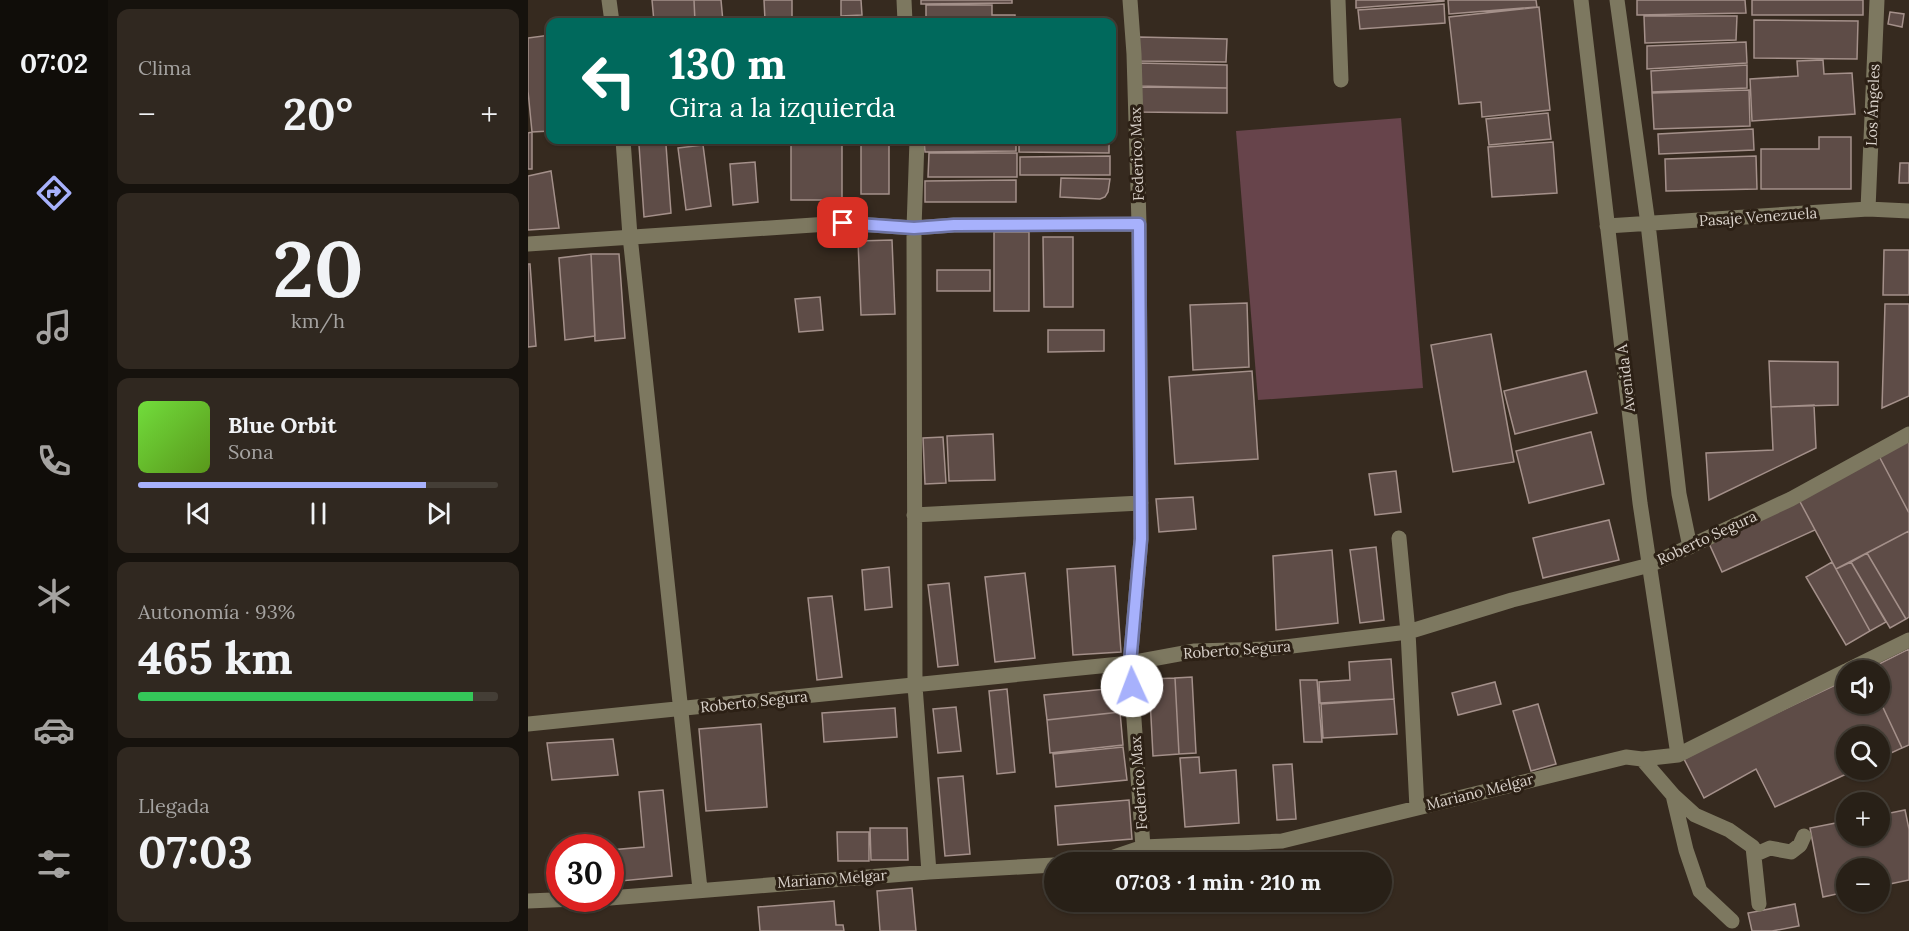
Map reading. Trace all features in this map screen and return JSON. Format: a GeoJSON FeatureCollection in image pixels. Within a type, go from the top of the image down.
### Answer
{"type":"FeatureCollection","features":[{"type":"Feature","properties":{"kind":"street"},"geometry":{"type":"LineString","coordinates":[[609,0],[611,18]]}},
{"type":"Feature","properties":{"kind":"street"},"geometry":{"type":"LineString","coordinates":[[904,0],[905,18]]}},
{"type":"Feature","properties":{"kind":"street","name":"Federico Max"},"geometry":{"type":"LineString","coordinates":[[1130,0],[1134,54],[1139,224],[1141,503],[1141,539],[1130,663],[1143,847]]}},
{"type":"Feature","properties":{"kind":"street"},"geometry":{"type":"LineString","coordinates":[[1338,0],[1341,80]]}},
{"type":"Feature","properties":{"kind":"street","name":"Avenida A"},"geometry":{"type":"LineString","coordinates":[[1581,0],[1640,503],[1678,755]]}},
{"type":"Feature","properties":{"kind":"street"},"geometry":{"type":"LineString","coordinates":[[1617,0],[1648,224],[1679,494],[1690,547]]}},
{"type":"Feature","properties":{"kind":"street","name":"Los Ángeles"},"geometry":{"type":"LineString","coordinates":[[1868,210],[1877,0]]}},
{"type":"Feature","properties":{"kind":"street"},"geometry":{"type":"LineString","coordinates":[[622,144],[630,236],[700,889]]}},
{"type":"Feature","properties":{"kind":"street"},"geometry":{"type":"LineString","coordinates":[[917,144],[914,228],[915,686],[928,872]]}},
{"type":"Feature","properties":{"kind":"street","name":"Pasaje Venezuela"},"geometry":{"type":"LineString","coordinates":[[1607,226],[1868,210],[1909,211]]}},
{"type":"Feature","properties":{"kind":"street"},"geometry":{"type":"LineString","coordinates":[[528,244],[843,223],[914,228],[954,225],[1139,224]]}},
{"type":"Feature","properties":{"kind":"street","name":"Roberto Segura"},"geometry":{"type":"LineString","coordinates":[[528,724],[1130,663],[1195,651],[1268,649],[1408,632],[1512,600],[1650,565],[1791,499],[1909,434]]}},
{"type":"Feature","properties":{"kind":"street"},"geometry":{"type":"LineString","coordinates":[[914,515],[1141,503]]}},
{"type":"Feature","properties":{"kind":"street"},"geometry":{"type":"LineString","coordinates":[[1399,538],[1408,632],[1417,808]]}},
{"type":"Feature","properties":{"kind":"street","name":"Mariano Melgar"},"geometry":{"type":"LineString","coordinates":[[1869,660],[1909,640]]}},
{"type":"Feature","properties":{"kind":"street","name":"Mariano Melgar"},"geometry":{"type":"LineString","coordinates":[[1128,852],[1143,847],[1282,840],[1626,756],[1642,759],[1678,755],[1836,676]]}},
{"type":"Feature","properties":{"kind":"street"},"geometry":{"type":"LineString","coordinates":[[1642,759],[1673,795],[1695,815],[1729,830],[1753,847],[1759,904]]}},
{"type":"Feature","properties":{"kind":"street"},"geometry":{"type":"LineString","coordinates":[[1673,795],[1686,850],[1700,891],[1732,921]]}},
{"type":"Feature","properties":{"kind":"street"},"geometry":{"type":"LineString","coordinates":[[1754,855],[1770,848],[1791,852],[1800,845],[1804,836]]}},
{"type":"Feature","properties":{"kind":"street","name":"Mariano Melgar"},"geometry":{"type":"LineString","coordinates":[[624,896],[928,872],[1044,866]]}},
{"type":"Feature","properties":{"kind":"street"},"geometry":{"type":"LineString","coordinates":[[528,901],[546,900]]}},
{"type":"Feature","properties":{"kind":"shaded area"},"geometry":{"type":"Polygon","coordinates":[[[1401,118],[1423,388],[1258,400],[1236,131],[1401,118]]]}},
{"type":"Feature","properties":{"kind":"building"},"geometry":{"type":"Polygon","coordinates":[[[652,0],[694,0],[695,18],[654,18],[652,0]]]}},
{"type":"Feature","properties":{"kind":"building"},"geometry":{"type":"Polygon","coordinates":[[[694,0],[721,0],[723,18],[695,18],[694,0]]]}},
{"type":"Feature","properties":{"kind":"building"},"geometry":{"type":"Polygon","coordinates":[[[764,0],[792,0],[792,18],[765,18],[764,0]]]}},
{"type":"Feature","properties":{"kind":"building"},"geometry":{"type":"Polygon","coordinates":[[[841,0],[861,0],[862,15],[841,16],[841,0]]]}},
{"type":"Feature","properties":{"kind":"building"},"geometry":{"type":"Polygon","coordinates":[[[921,0],[1012,0],[1012,3],[921,4],[921,0]]]}},
{"type":"Feature","properties":{"kind":"building"},"geometry":{"type":"Polygon","coordinates":[[[1356,0],[1444,0],[1444,1],[1356,8],[1356,0]]]}},
{"type":"Feature","properties":{"kind":"building"},"geometry":{"type":"Polygon","coordinates":[[[1448,0],[1536,0],[1537,7],[1449,14],[1448,0]]]}},
{"type":"Feature","properties":{"kind":"building"},"geometry":{"type":"Polygon","coordinates":[[[1637,0],[1745,0],[1746,13],[1637,15],[1637,0]]]}},
{"type":"Feature","properties":{"kind":"building"},"geometry":{"type":"Polygon","coordinates":[[[1752,0],[1863,0],[1863,15],[1752,15],[1752,0]]]}},
{"type":"Feature","properties":{"kind":"building"},"geometry":{"type":"Polygon","coordinates":[[[1444,4],[1445,23],[1360,29],[1358,10],[1444,4]]]}},
{"type":"Feature","properties":{"kind":"building"},"geometry":{"type":"Polygon","coordinates":[[[926,5],[992,5],[992,15],[1015,15],[1015,18],[926,18],[926,5]]]}},
{"type":"Feature","properties":{"kind":"building"},"geometry":{"type":"Polygon","coordinates":[[[1539,7],[1550,110],[1482,117],[1481,102],[1459,104],[1449,17],[1539,7]]]}},
{"type":"Feature","properties":{"kind":"building"},"geometry":{"type":"Polygon","coordinates":[[[1890,12],[1904,14],[1902,27],[1888,24],[1890,12]]]}},
{"type":"Feature","properties":{"kind":"building"},"geometry":{"type":"Polygon","coordinates":[[[1644,16],[1737,16],[1736,40],[1645,43],[1644,16]]]}},
{"type":"Feature","properties":{"kind":"building"},"geometry":{"type":"Polygon","coordinates":[[[1754,20],[1858,21],[1857,59],[1754,58],[1754,20]]]}},
{"type":"Feature","properties":{"kind":"building"},"geometry":{"type":"Polygon","coordinates":[[[546,36],[546,131],[532,132],[528,91],[528,38],[546,36]]]}},
{"type":"Feature","properties":{"kind":"building"},"geometry":{"type":"Polygon","coordinates":[[[1139,37],[1227,39],[1226,62],[1138,61],[1139,37]]]}},
{"type":"Feature","properties":{"kind":"building"},"geometry":{"type":"Polygon","coordinates":[[[1746,42],[1747,63],[1647,69],[1647,46],[1746,42]]]}},
{"type":"Feature","properties":{"kind":"building"},"geometry":{"type":"Polygon","coordinates":[[[1823,60],[1824,74],[1852,73],[1855,114],[1752,121],[1750,79],[1798,76],[1797,61],[1823,60]]]}},
{"type":"Feature","properties":{"kind":"building"},"geometry":{"type":"Polygon","coordinates":[[[1138,63],[1227,65],[1227,88],[1138,86],[1138,63]]]}},
{"type":"Feature","properties":{"kind":"building"},"geometry":{"type":"Polygon","coordinates":[[[1747,65],[1747,88],[1652,92],[1651,71],[1747,65]]]}},
{"type":"Feature","properties":{"kind":"building"},"geometry":{"type":"Polygon","coordinates":[[[1139,87],[1227,88],[1227,113],[1138,112],[1139,87]]]}},
{"type":"Feature","properties":{"kind":"building"},"geometry":{"type":"Polygon","coordinates":[[[1749,90],[1750,126],[1654,129],[1652,93],[1749,90]]]}},
{"type":"Feature","properties":{"kind":"building"},"geometry":{"type":"Polygon","coordinates":[[[1548,113],[1551,139],[1489,145],[1486,119],[1548,113]]]}},
{"type":"Feature","properties":{"kind":"building"},"geometry":{"type":"Polygon","coordinates":[[[1753,129],[1754,150],[1659,154],[1658,134],[1753,129]]]}},
{"type":"Feature","properties":{"kind":"building"},"geometry":{"type":"Polygon","coordinates":[[[532,132],[532,169],[528,169],[528,133],[532,132]]]}},
{"type":"Feature","properties":{"kind":"building"},"geometry":{"type":"Polygon","coordinates":[[[1819,137],[1851,137],[1851,189],[1761,189],[1761,149],[1819,149],[1819,137]]]}},
{"type":"Feature","properties":{"kind":"building"},"geometry":{"type":"Polygon","coordinates":[[[1553,142],[1557,193],[1492,197],[1488,147],[1553,142]]]}},
{"type":"Feature","properties":{"kind":"building"},"geometry":{"type":"Polygon","coordinates":[[[791,144],[842,144],[842,200],[791,200],[791,144]]]}},
{"type":"Feature","properties":{"kind":"building"},"geometry":{"type":"Polygon","coordinates":[[[861,144],[889,144],[889,194],[861,194],[861,144]]]}},
{"type":"Feature","properties":{"kind":"building"},"geometry":{"type":"Polygon","coordinates":[[[924,144],[1016,144],[1016,151],[925,152],[924,144]]]}},
{"type":"Feature","properties":{"kind":"building"},"geometry":{"type":"Polygon","coordinates":[[[1019,144],[1109,144],[1109,153],[1019,152],[1019,144]]]}},
{"type":"Feature","properties":{"kind":"building"},"geometry":{"type":"Polygon","coordinates":[[[639,145],[666,145],[671,213],[644,217],[639,145]]]}},
{"type":"Feature","properties":{"kind":"building"},"geometry":{"type":"Polygon","coordinates":[[[703,145],[711,206],[686,210],[678,148],[703,145]]]}},
{"type":"Feature","properties":{"kind":"building"},"geometry":{"type":"Polygon","coordinates":[[[929,153],[1017,153],[1017,177],[928,177],[929,153]]]}},
{"type":"Feature","properties":{"kind":"building"},"geometry":{"type":"Polygon","coordinates":[[[1110,156],[1110,175],[1020,175],[1020,157],[1110,156]]]}},
{"type":"Feature","properties":{"kind":"building"},"geometry":{"type":"Polygon","coordinates":[[[1756,156],[1757,189],[1666,191],[1665,159],[1756,156]]]}},
{"type":"Feature","properties":{"kind":"building"},"geometry":{"type":"Polygon","coordinates":[[[755,162],[758,202],[733,205],[730,164],[755,162]]]}},
{"type":"Feature","properties":{"kind":"building"},"geometry":{"type":"Polygon","coordinates":[[[1900,163],[1909,163],[1909,183],[1899,183],[1900,163]]]}},
{"type":"Feature","properties":{"kind":"building"},"geometry":{"type":"Polygon","coordinates":[[[551,171],[559,228],[528,230],[528,176],[551,171]]]}},
{"type":"Feature","properties":{"kind":"building"},"geometry":{"type":"Polygon","coordinates":[[[1061,178],[1110,179],[1108,192],[1100,199],[1060,197],[1061,178]]]}},
{"type":"Feature","properties":{"kind":"building"},"geometry":{"type":"Polygon","coordinates":[[[1016,180],[1016,202],[925,202],[925,181],[1016,180]]]}},
{"type":"Feature","properties":{"kind":"building"},"geometry":{"type":"Polygon","coordinates":[[[994,232],[1029,232],[1029,311],[994,311],[994,232]]]}},
{"type":"Feature","properties":{"kind":"building"},"geometry":{"type":"Polygon","coordinates":[[[1043,237],[1073,237],[1073,307],[1044,307],[1043,237]]]}},
{"type":"Feature","properties":{"kind":"building"},"geometry":{"type":"Polygon","coordinates":[[[892,240],[895,314],[861,315],[858,241],[892,240]]]}},
{"type":"Feature","properties":{"kind":"building"},"geometry":{"type":"Polygon","coordinates":[[[1884,250],[1909,250],[1909,295],[1883,295],[1884,250]]]}},
{"type":"Feature","properties":{"kind":"building"},"geometry":{"type":"Polygon","coordinates":[[[591,254],[595,336],[565,340],[559,258],[591,254]]]}},
{"type":"Feature","properties":{"kind":"building"},"geometry":{"type":"Polygon","coordinates":[[[591,254],[619,254],[625,338],[595,341],[591,254]]]}},
{"type":"Feature","properties":{"kind":"building"},"geometry":{"type":"Polygon","coordinates":[[[528,264],[530,264],[536,346],[528,347],[528,264]]]}},
{"type":"Feature","properties":{"kind":"building"},"geometry":{"type":"Polygon","coordinates":[[[937,270],[990,270],[990,291],[937,291],[937,270]]]}},
{"type":"Feature","properties":{"kind":"building"},"geometry":{"type":"Polygon","coordinates":[[[820,297],[823,330],[799,332],[795,299],[820,297]]]}},
{"type":"Feature","properties":{"kind":"building"},"geometry":{"type":"Polygon","coordinates":[[[1247,303],[1249,367],[1193,370],[1190,305],[1247,303]]]}},
{"type":"Feature","properties":{"kind":"building"},"geometry":{"type":"Polygon","coordinates":[[[1885,304],[1909,304],[1909,396],[1882,408],[1885,304]]]}},
{"type":"Feature","properties":{"kind":"building"},"geometry":{"type":"Polygon","coordinates":[[[1048,330],[1104,330],[1104,351],[1048,352],[1048,330]]]}},
{"type":"Feature","properties":{"kind":"building"},"geometry":{"type":"Polygon","coordinates":[[[1491,334],[1514,462],[1453,472],[1431,345],[1491,334]]]}},
{"type":"Feature","properties":{"kind":"building"},"geometry":{"type":"Polygon","coordinates":[[[1769,361],[1838,362],[1838,405],[1771,407],[1769,361]]]}},
{"type":"Feature","properties":{"kind":"building"},"geometry":{"type":"Polygon","coordinates":[[[1252,371],[1258,459],[1175,464],[1169,377],[1252,371]]]}},
{"type":"Feature","properties":{"kind":"building"},"geometry":{"type":"Polygon","coordinates":[[[1586,371],[1597,413],[1515,434],[1504,391],[1586,371]]]}},
{"type":"Feature","properties":{"kind":"building"},"geometry":{"type":"Polygon","coordinates":[[[1814,405],[1816,448],[1709,500],[1706,453],[1773,450],[1771,407],[1814,405]]]}},
{"type":"Feature","properties":{"kind":"building"},"geometry":{"type":"Polygon","coordinates":[[[1591,432],[1604,484],[1529,503],[1516,451],[1591,432]]]}},
{"type":"Feature","properties":{"kind":"building"},"geometry":{"type":"Polygon","coordinates":[[[993,434],[995,480],[949,481],[947,436],[993,434]]]}},
{"type":"Feature","properties":{"kind":"building"},"geometry":{"type":"Polygon","coordinates":[[[943,437],[946,483],[925,484],[923,438],[943,437]]]}},
{"type":"Feature","properties":{"kind":"building"},"geometry":{"type":"Polygon","coordinates":[[[1909,440],[1909,513],[1879,456],[1909,440]]]}},
{"type":"Feature","properties":{"kind":"building"},"geometry":{"type":"Polygon","coordinates":[[[1879,456],[1909,513],[1909,531],[1836,569],[1798,498],[1879,456]]]}},
{"type":"Feature","properties":{"kind":"building"},"geometry":{"type":"Polygon","coordinates":[[[1396,471],[1401,512],[1375,515],[1369,474],[1396,471]]]}},
{"type":"Feature","properties":{"kind":"building"},"geometry":{"type":"Polygon","coordinates":[[[1193,497],[1196,529],[1159,532],[1156,499],[1193,497]]]}},
{"type":"Feature","properties":{"kind":"building"},"geometry":{"type":"Polygon","coordinates":[[[1798,498],[1815,530],[1722,572],[1707,539],[1798,498]]]}},
{"type":"Feature","properties":{"kind":"building"},"geometry":{"type":"Polygon","coordinates":[[[1609,520],[1619,560],[1543,578],[1533,538],[1609,520]]]}},
{"type":"Feature","properties":{"kind":"building"},"geometry":{"type":"Polygon","coordinates":[[[1909,531],[1909,617],[1906,619],[1867,553],[1909,531]]]}},
{"type":"Feature","properties":{"kind":"building"},"geometry":{"type":"Polygon","coordinates":[[[1376,547],[1384,620],[1360,623],[1350,550],[1376,547]]]}},
{"type":"Feature","properties":{"kind":"building"},"geometry":{"type":"Polygon","coordinates":[[[1332,550],[1338,623],[1276,630],[1273,556],[1332,550]]]}},
{"type":"Feature","properties":{"kind":"building"},"geometry":{"type":"Polygon","coordinates":[[[1867,553],[1906,619],[1890,628],[1851,562],[1867,553]]]}},
{"type":"Feature","properties":{"kind":"building"},"geometry":{"type":"Polygon","coordinates":[[[1832,562],[1870,631],[1846,645],[1806,577],[1832,562]]]}},
{"type":"Feature","properties":{"kind":"building"},"geometry":{"type":"Polygon","coordinates":[[[1851,562],[1886,622],[1870,631],[1836,569],[1851,562]]]}},
{"type":"Feature","properties":{"kind":"building"},"geometry":{"type":"Polygon","coordinates":[[[1115,566],[1121,652],[1073,655],[1067,569],[1115,566]]]}},
{"type":"Feature","properties":{"kind":"building"},"geometry":{"type":"Polygon","coordinates":[[[889,567],[892,607],[865,610],[862,570],[889,567]]]}},
{"type":"Feature","properties":{"kind":"building"},"geometry":{"type":"Polygon","coordinates":[[[1025,573],[1035,658],[995,662],[985,577],[1025,573]]]}},
{"type":"Feature","properties":{"kind":"building"},"geometry":{"type":"Polygon","coordinates":[[[949,583],[958,665],[938,667],[928,585],[949,583]]]}},
{"type":"Feature","properties":{"kind":"building"},"geometry":{"type":"Polygon","coordinates":[[[832,596],[842,677],[817,680],[808,598],[832,596]]]}},
{"type":"Feature","properties":{"kind":"building"},"geometry":{"type":"Polygon","coordinates":[[[1909,649],[1909,745],[1902,748],[1886,714],[1890,714],[1890,660],[1887,660],[1909,649]]]}},
{"type":"Feature","properties":{"kind":"building"},"geometry":{"type":"Polygon","coordinates":[[[1391,659],[1394,699],[1320,703],[1319,682],[1350,680],[1349,662],[1391,659]]]}},
{"type":"Feature","properties":{"kind":"building"},"geometry":{"type":"Polygon","coordinates":[[[1192,677],[1196,753],[1179,754],[1175,678],[1192,677]]]}},
{"type":"Feature","properties":{"kind":"building"},"geometry":{"type":"Polygon","coordinates":[[[1175,678],[1179,754],[1153,756],[1149,679],[1175,678]]]}},
{"type":"Feature","properties":{"kind":"building"},"geometry":{"type":"Polygon","coordinates":[[[1300,680],[1317,680],[1322,742],[1304,742],[1300,680]]]}},
{"type":"Feature","properties":{"kind":"building"},"geometry":{"type":"Polygon","coordinates":[[[1495,682],[1501,704],[1458,715],[1452,693],[1495,682]]]}},
{"type":"Feature","properties":{"kind":"building"},"geometry":{"type":"Polygon","coordinates":[[[1836,685],[1836,714],[1886,714],[1902,748],[1890,753],[1890,726],[1836,726],[1836,779],[1775,807],[1756,769],[1704,798],[1684,759],[1836,685]]]}},
{"type":"Feature","properties":{"kind":"building"},"geometry":{"type":"Polygon","coordinates":[[[1117,688],[1120,712],[1047,720],[1044,695],[1117,688]]]}},
{"type":"Feature","properties":{"kind":"building"},"geometry":{"type":"Polygon","coordinates":[[[1007,689],[1015,772],[997,774],[989,691],[1007,689]]]}},
{"type":"Feature","properties":{"kind":"building"},"geometry":{"type":"Polygon","coordinates":[[[1394,699],[1397,734],[1323,738],[1321,704],[1394,699]]]}},
{"type":"Feature","properties":{"kind":"building"},"geometry":{"type":"Polygon","coordinates":[[[1538,704],[1556,764],[1531,771],[1513,711],[1538,704]]]}},
{"type":"Feature","properties":{"kind":"building"},"geometry":{"type":"Polygon","coordinates":[[[956,707],[961,751],[938,753],[933,709],[956,707]]]}},
{"type":"Feature","properties":{"kind":"building"},"geometry":{"type":"Polygon","coordinates":[[[895,708],[897,737],[824,742],[822,713],[895,708]]]}},
{"type":"Feature","properties":{"kind":"building"},"geometry":{"type":"Polygon","coordinates":[[[1120,712],[1123,745],[1050,753],[1047,720],[1120,712]]]}},
{"type":"Feature","properties":{"kind":"building"},"geometry":{"type":"Polygon","coordinates":[[[761,724],[767,807],[706,811],[699,729],[761,724]]]}},
{"type":"Feature","properties":{"kind":"building"},"geometry":{"type":"Polygon","coordinates":[[[613,739],[618,775],[552,780],[547,743],[613,739]]]}},
{"type":"Feature","properties":{"kind":"building"},"geometry":{"type":"Polygon","coordinates":[[[1123,747],[1127,780],[1056,787],[1053,754],[1123,747]]]}},
{"type":"Feature","properties":{"kind":"building"},"geometry":{"type":"Polygon","coordinates":[[[1199,757],[1200,773],[1236,770],[1239,823],[1185,827],[1180,758],[1199,757]]]}},
{"type":"Feature","properties":{"kind":"building"},"geometry":{"type":"Polygon","coordinates":[[[1292,764],[1296,819],[1277,820],[1273,765],[1292,764]]]}},
{"type":"Feature","properties":{"kind":"building"},"geometry":{"type":"Polygon","coordinates":[[[963,776],[970,854],[945,856],[938,778],[963,776]]]}},
{"type":"Feature","properties":{"kind":"building"},"geometry":{"type":"Polygon","coordinates":[[[663,790],[672,876],[624,881],[624,849],[644,847],[639,792],[663,790]]]}},
{"type":"Feature","properties":{"kind":"building"},"geometry":{"type":"Polygon","coordinates":[[[1129,800],[1132,839],[1058,845],[1055,806],[1129,800]]]}},
{"type":"Feature","properties":{"kind":"building"},"geometry":{"type":"Polygon","coordinates":[[[1905,810],[1909,829],[1909,880],[1890,884],[1890,858],[1836,858],[1836,894],[1823,897],[1810,828],[1836,823],[1836,846],[1890,846],[1890,813],[1905,810]]]}},
{"type":"Feature","properties":{"kind":"building"},"geometry":{"type":"Polygon","coordinates":[[[870,828],[907,828],[908,860],[871,860],[870,828]]]}},
{"type":"Feature","properties":{"kind":"building"},"geometry":{"type":"Polygon","coordinates":[[[837,832],[869,832],[869,861],[838,861],[837,832]]]}},
{"type":"Feature","properties":{"kind":"building"},"geometry":{"type":"Polygon","coordinates":[[[912,888],[916,931],[880,931],[877,891],[912,888]]]}},
{"type":"Feature","properties":{"kind":"building"},"geometry":{"type":"Polygon","coordinates":[[[834,901],[836,925],[843,925],[844,931],[760,931],[758,907],[834,901]]]}},
{"type":"Feature","properties":{"kind":"building"},"geometry":{"type":"Polygon","coordinates":[[[1795,904],[1799,926],[1772,931],[1752,931],[1748,913],[1795,904]]]}},
{"type":"Feature","properties":{"kind":"route"},"geometry":{"type":"LineString","coordinates":[[843,223],[914,228],[954,225],[1139,224],[1141,539],[1130,663],[1132,686]]}}]}
